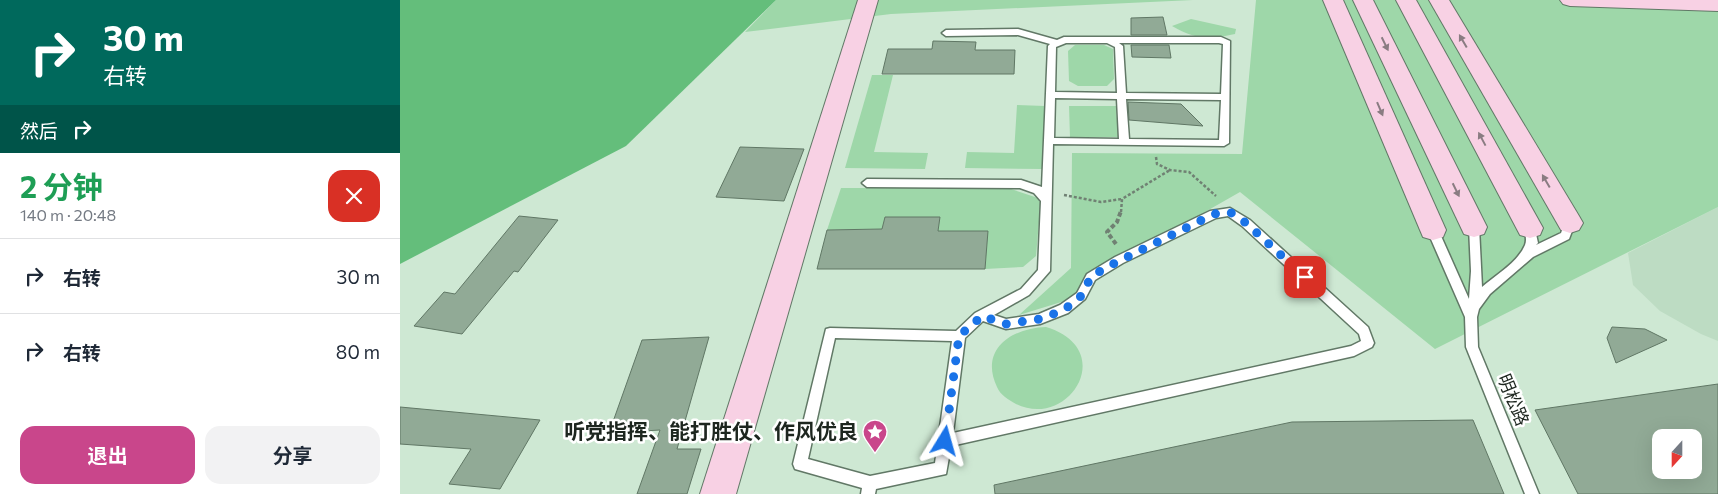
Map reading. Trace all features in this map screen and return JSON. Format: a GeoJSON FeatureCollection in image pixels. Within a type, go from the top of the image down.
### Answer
{"type":"FeatureCollection","features":[{"type":"Feature","properties":{"kind":"main road"},"geometry":{"type":"LineString","coordinates":[[718,494],[868,0]]}},
{"type":"Feature","properties":{"kind":"main road"},"geometry":{"type":"LineString","coordinates":[[1333,0],[1433,230]]}},
{"type":"Feature","properties":{"kind":"main road"},"geometry":{"type":"LineString","coordinates":[[1363,0],[1474,226]]}},
{"type":"Feature","properties":{"kind":"main road"},"geometry":{"type":"LineString","coordinates":[[1406,0],[1530,228]]}},
{"type":"Feature","properties":{"kind":"main road"},"geometry":{"type":"LineString","coordinates":[[1439,0],[1570,223]]}},
{"type":"Feature","properties":{"kind":"main road"},"geometry":{"type":"LineString","coordinates":[[1570,0],[1718,5]]}},
{"type":"Feature","properties":{"kind":"main road"},"geometry":{"type":"LineString","coordinates":[[1496,166],[1526,148]]}},
{"type":"Feature","properties":{"kind":"lane"},"geometry":{"type":"LineString","coordinates":[[946,33],[1018,32],[1057,43]]}},
{"type":"Feature","properties":{"kind":"lane"},"geometry":{"type":"LineString","coordinates":[[959,336],[830,333],[800,464],[869,489],[942,469],[959,336],[982,316],[1025,292],[1044,271],[1046,194],[1048,141],[1052,46],[1064,40],[1221,40],[1226,43],[1224,143],[1048,141]]}},
{"type":"Feature","properties":{"kind":"lane"},"geometry":{"type":"LineString","coordinates":[[1109,40],[1119,46],[1124,142]]}},
{"type":"Feature","properties":{"kind":"lane"},"geometry":{"type":"LineString","coordinates":[[1050,96],[1225,97]]}},
{"type":"Feature","properties":{"kind":"lane"},"geometry":{"type":"LineString","coordinates":[[867,183],[1021,184],[1046,194]]}},
{"type":"Feature","properties":{"kind":"lane"},"geometry":{"type":"LineString","coordinates":[[945,441],[1354,352],[1368,343],[1364,331],[1246,223],[1230,212],[1214,214],[1130,255],[1091,277],[1081,296],[1064,310],[1040,319],[1006,324],[982,316]]}},
{"type":"Feature","properties":{"kind":"lane"},"geometry":{"type":"LineString","coordinates":[[1472,312],[1486,291],[1523,259],[1565,236],[1570,223]]}},
{"type":"Feature","properties":{"kind":"lane","name":"明松路"},"geometry":{"type":"LineString","coordinates":[[1474,226],[1477,271],[1476,295],[1472,312],[1472,347],[1532,494]]}},
{"type":"Feature","properties":{"kind":"lane"},"geometry":{"type":"LineString","coordinates":[[1523,259],[1532,243],[1530,228]]}},
{"type":"Feature","properties":{"kind":"lane","name":"明松路"},"geometry":{"type":"LineString","coordinates":[[1433,230],[1472,312]]}},
{"type":"Feature","properties":{"kind":"path"},"geometry":{"type":"LineString","coordinates":[[1153,142],[1157,164],[1170,170],[1190,172],[1228,206],[1230,212]]}},
{"type":"Feature","properties":{"kind":"path"},"geometry":{"type":"LineString","coordinates":[[1046,194],[1101,202],[1122,199],[1170,170]]}},
{"type":"Feature","properties":{"kind":"path"},"geometry":{"type":"LineString","coordinates":[[1122,199],[1122,215],[1114,228],[1107,232],[1115,243],[1130,255]]}},
{"type":"Feature","properties":{"kind":"shaded area"},"geometry":{"type":"Polygon","coordinates":[[[1718,207],[1718,341],[1701,334],[1660,311],[1633,285],[1628,253],[1718,207]]]}},
{"type":"Feature","properties":{"kind":"green space"},"geometry":{"type":"Polygon","coordinates":[[[400,0],[776,0],[626,146],[400,264],[400,0]]]}},
{"type":"Feature","properties":{"kind":"green space"},"geometry":{"type":"Polygon","coordinates":[[[776,0],[1193,0],[891,14],[745,32],[776,0]]]}},
{"type":"Feature","properties":{"kind":"green space"},"geometry":{"type":"Polygon","coordinates":[[[1256,0],[1718,0],[1718,207],[1435,349],[1240,192],[1091,277],[1081,296],[1019,315],[1071,268],[1072,153],[1242,154],[1256,0]]]}},
{"type":"Feature","properties":{"kind":"green space"},"geometry":{"type":"Polygon","coordinates":[[[1191,19],[1236,29],[1235,34],[1203,38],[1172,26],[1191,19]]]}},
{"type":"Feature","properties":{"kind":"green space"},"geometry":{"type":"Polygon","coordinates":[[[1075,45],[1104,45],[1113,49],[1114,79],[1107,86],[1078,86],[1069,81],[1068,51],[1075,45]]]}},
{"type":"Feature","properties":{"kind":"green space"},"geometry":{"type":"Polygon","coordinates":[[[872,75],[893,75],[874,152],[928,153],[925,169],[845,168],[872,75]]]}},
{"type":"Feature","properties":{"kind":"green space"},"geometry":{"type":"Polygon","coordinates":[[[1017,105],[1045,106],[1042,169],[965,168],[967,152],[1014,153],[1017,105]]]}},
{"type":"Feature","properties":{"kind":"green space"},"geometry":{"type":"Polygon","coordinates":[[[1069,106],[1116,106],[1118,137],[1070,137],[1069,106]]]}},
{"type":"Feature","properties":{"kind":"green space"},"geometry":{"type":"Polygon","coordinates":[[[841,188],[1008,188],[1041,199],[1036,256],[1023,267],[985,269],[987,231],[938,231],[939,217],[885,217],[882,229],[827,230],[841,188]]]}},
{"type":"Feature","properties":{"kind":"green space"},"geometry":{"type":"Polygon","coordinates":[[[1046,327],[1068,338],[1080,352],[1083,368],[1078,383],[1068,397],[1053,406],[1036,409],[1016,404],[1005,397],[997,387],[992,362],[1002,343],[1011,336],[1021,331],[1046,327]]]}},
{"type":"Feature","properties":{"kind":"building"},"geometry":{"type":"Polygon","coordinates":[[[1163,17],[1167,35],[1131,35],[1131,18],[1163,17]]]}},
{"type":"Feature","properties":{"kind":"building"},"geometry":{"type":"Polygon","coordinates":[[[933,41],[976,42],[975,50],[1015,50],[1014,74],[882,74],[888,49],[932,49],[933,41]]]}},
{"type":"Feature","properties":{"kind":"building"},"geometry":{"type":"Polygon","coordinates":[[[1131,45],[1169,45],[1171,58],[1132,57],[1131,45]]]}},
{"type":"Feature","properties":{"kind":"building"},"geometry":{"type":"Polygon","coordinates":[[[1128,102],[1181,104],[1203,126],[1129,120],[1128,102]]]}},
{"type":"Feature","properties":{"kind":"building"},"geometry":{"type":"Polygon","coordinates":[[[740,147],[804,149],[784,201],[716,197],[740,147]]]}},
{"type":"Feature","properties":{"kind":"building"},"geometry":{"type":"Polygon","coordinates":[[[519,216],[558,220],[518,272],[514,271],[462,334],[414,326],[444,292],[455,294],[519,216]]]}},
{"type":"Feature","properties":{"kind":"building"},"geometry":{"type":"Polygon","coordinates":[[[885,217],[940,217],[938,231],[988,231],[985,269],[817,269],[827,230],[882,229],[885,217]]]}},
{"type":"Feature","properties":{"kind":"building"},"geometry":{"type":"Polygon","coordinates":[[[1612,327],[1645,329],[1667,340],[1616,363],[1607,338],[1612,327]]]}},
{"type":"Feature","properties":{"kind":"building"},"geometry":{"type":"Polygon","coordinates":[[[709,337],[677,449],[701,449],[687,494],[637,494],[660,430],[609,433],[642,340],[709,337]]]}},
{"type":"Feature","properties":{"kind":"building"},"geometry":{"type":"Polygon","coordinates":[[[1718,384],[1718,494],[1578,494],[1535,410],[1718,384]]]}},
{"type":"Feature","properties":{"kind":"building"},"geometry":{"type":"Polygon","coordinates":[[[400,407],[540,420],[500,489],[449,484],[471,449],[400,444],[400,407]]]}},
{"type":"Feature","properties":{"kind":"building"},"geometry":{"type":"Polygon","coordinates":[[[1473,420],[1504,494],[995,494],[994,485],[1292,422],[1473,420]]]}},
{"type":"Feature","properties":{"kind":"place","name":"听党指挥、能打胜仗、作风优良"},"geometry":{"type":"Point","coordinates":[875,453]}},
{"type":"Feature","properties":{"kind":"route"},"geometry":{"type":"LineString","coordinates":[[945,441],[959,336],[982,316],[1006,324],[1040,319],[1064,310],[1081,296],[1091,277],[1105,268],[1214,214],[1230,212],[1246,223],[1305,277]]}}]}
